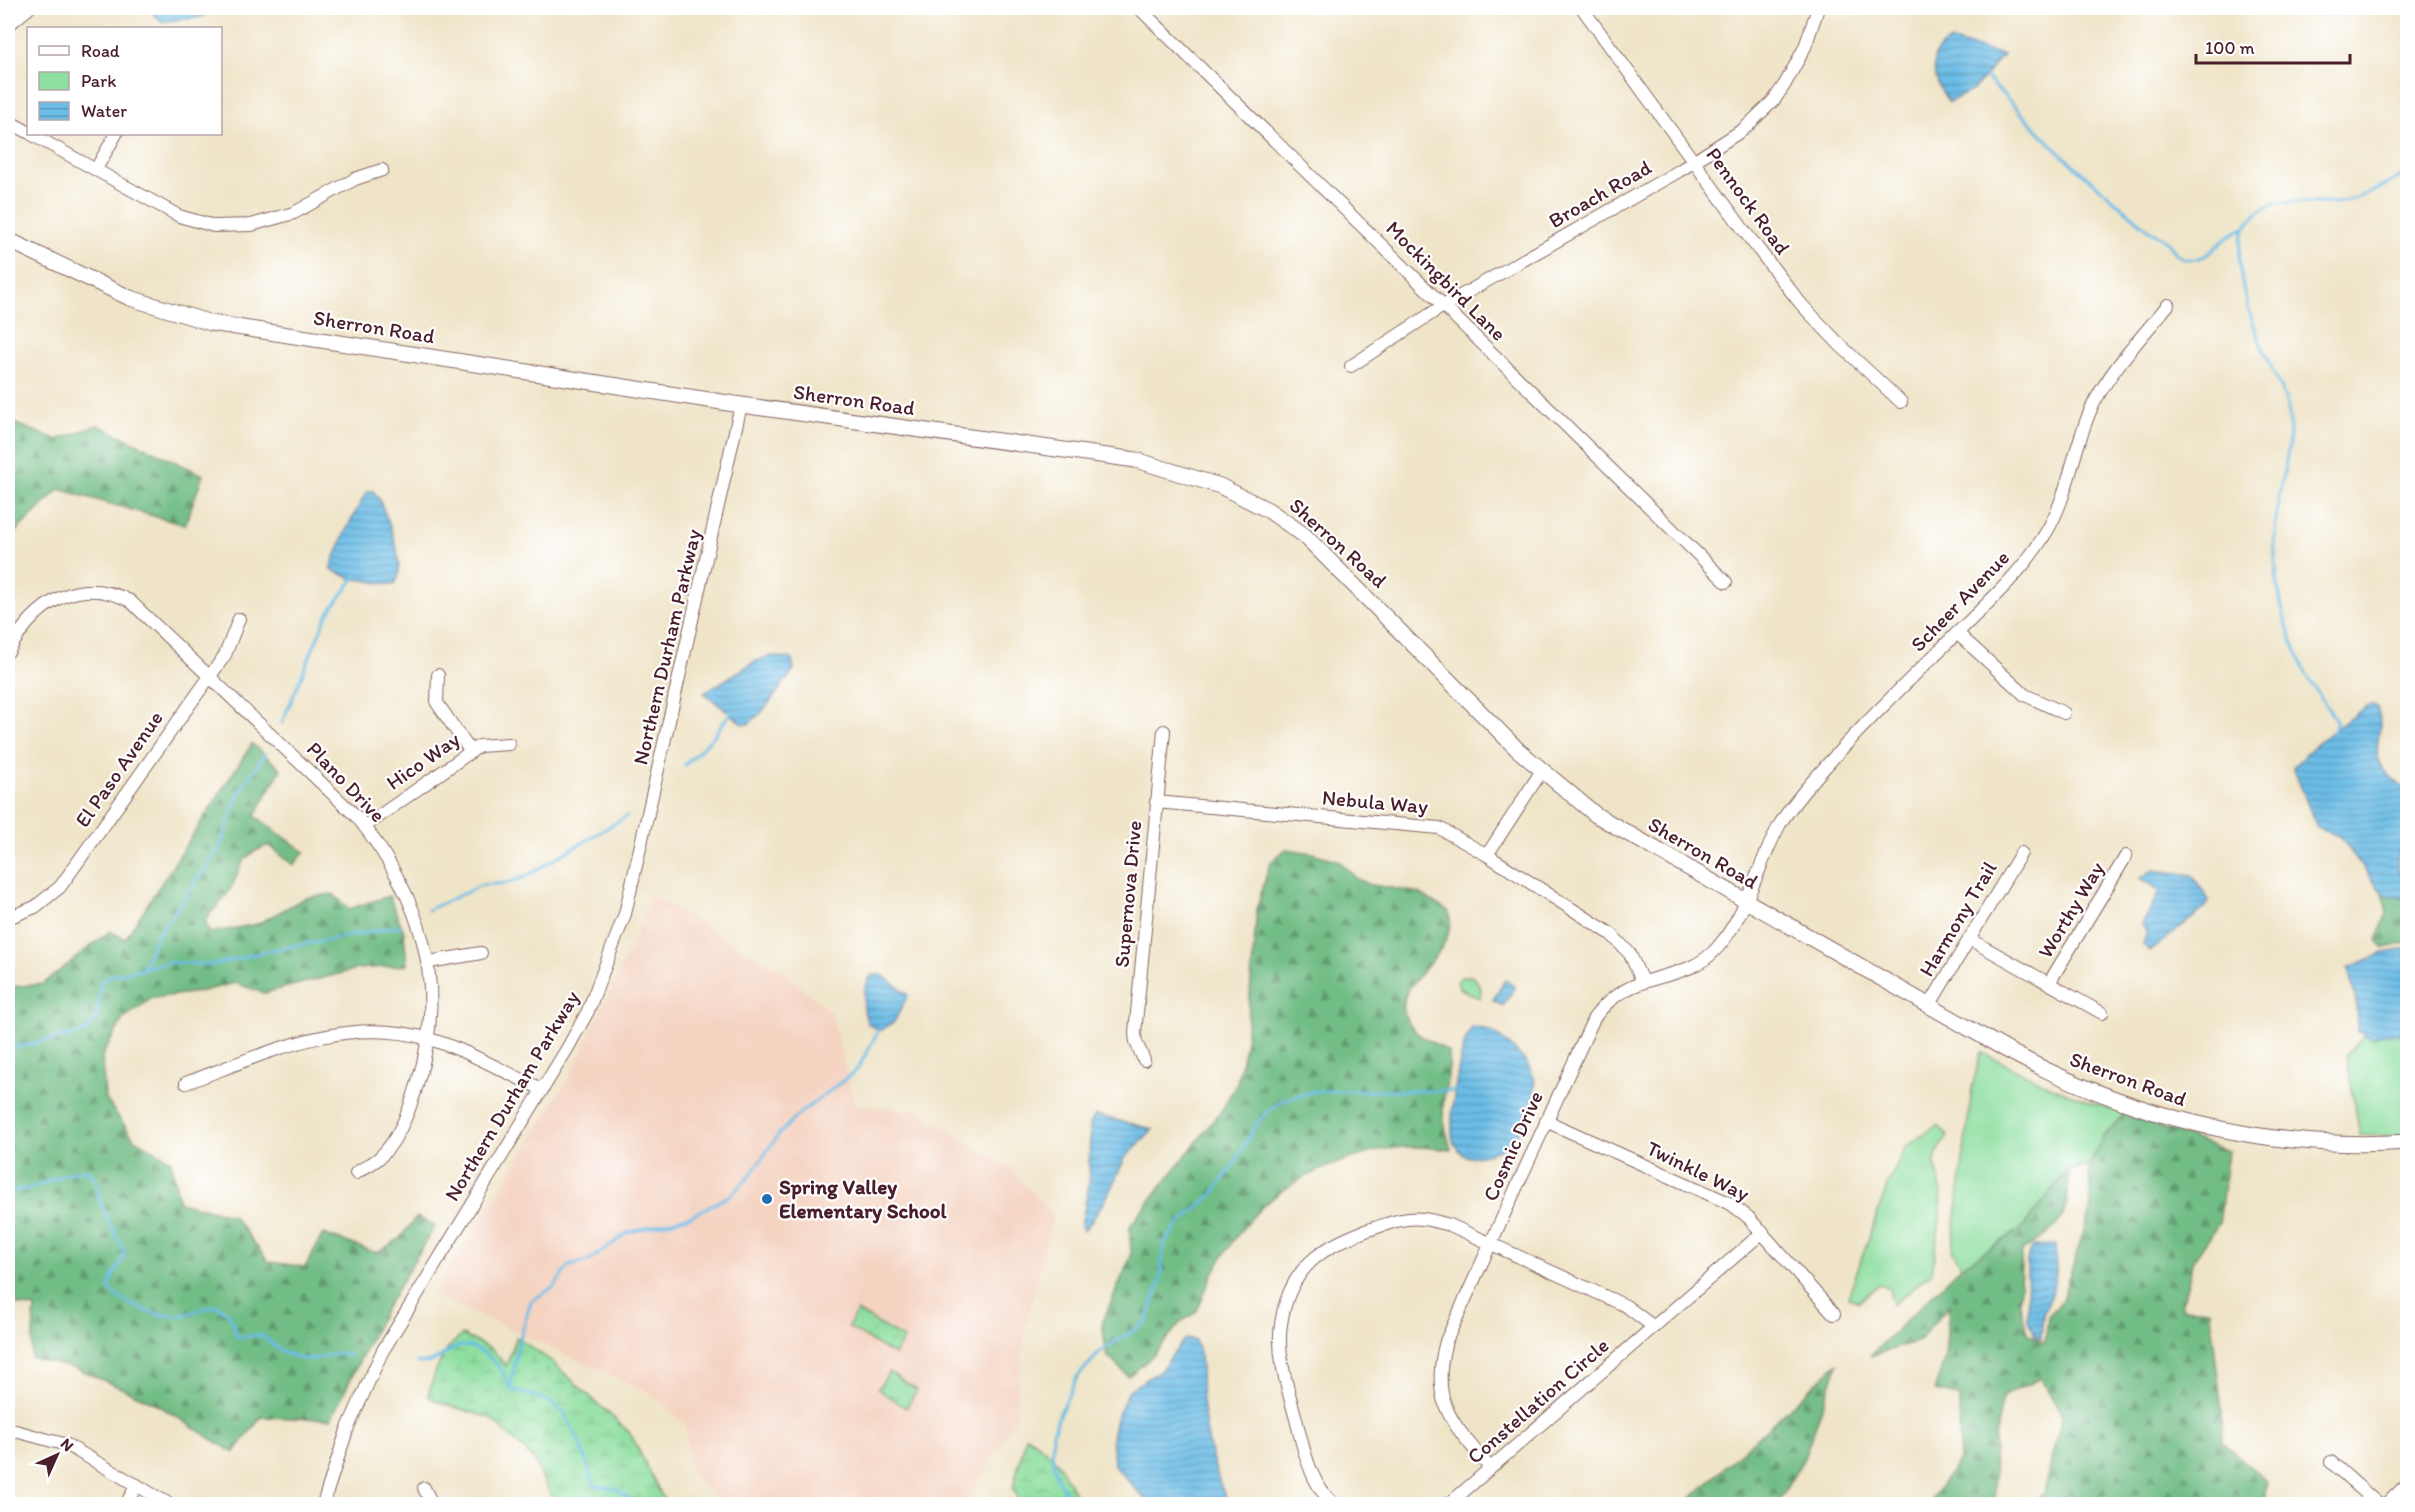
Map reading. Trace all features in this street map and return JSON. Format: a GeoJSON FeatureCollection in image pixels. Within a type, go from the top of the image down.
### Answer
{"type":"FeatureCollection","features":[{"type":"Feature","properties":{"kind":"main road","name":"Sherron Road"},"geometry":{"type":"LineString","coordinates":[[8,240],[130,298],[211,322],[741,405],[1136,460],[1198,478],[1244,497],[1285,521],[1338,566],[1541,772],[1596,815],[1929,1006],[2069,1082],[2183,1122],[2297,1141],[2408,1142]]}},
{"type":"Feature","properties":{"kind":"street"},"geometry":{"type":"LineString","coordinates":[[8,25],[29,8]]}},
{"type":"Feature","properties":{"kind":"street","name":"Mockingbird Lane"},"geometry":{"type":"LineString","coordinates":[[1139,8],[1726,582]]}},
{"type":"Feature","properties":{"kind":"street","name":"Pennock Road"},"geometry":{"type":"LineString","coordinates":[[1582,8],[1801,304],[1840,345],[1901,402]]}},
{"type":"Feature","properties":{"kind":"street","name":"Broach Road"},"geometry":{"type":"LineString","coordinates":[[1351,366],[1443,306],[1695,162],[1744,129],[1774,100],[1797,64],[1818,8]]}},
{"type":"Feature","properties":{"kind":"street"},"geometry":{"type":"LineString","coordinates":[[8,121],[27,131]]}},
{"type":"Feature","properties":{"kind":"street"},"geometry":{"type":"LineString","coordinates":[[34,135],[179,216],[214,226],[251,225],[294,213],[355,179],[382,170]]}},
{"type":"Feature","properties":{"kind":"street"},"geometry":{"type":"LineString","coordinates":[[96,169],[115,135]]}},
{"type":"Feature","properties":{"kind":"street","name":"Scheer Avenue"},"geometry":{"type":"LineString","coordinates":[[1744,901],[1780,824],[1794,804],[1849,741],[2016,573],[2049,529],[2067,489],[2092,406],[2115,372],[2168,305]]}},
{"type":"Feature","properties":{"kind":"street","name":"Northern Durham Parkway"},"geometry":{"type":"LineString","coordinates":[[323,1504],[347,1430],[382,1352],[588,1011],[625,914],[741,405]]}},
{"type":"Feature","properties":{"kind":"street","name":"Plano Drive"},"geometry":{"type":"LineString","coordinates":[[8,652],[30,622],[54,600],[75,592],[100,590],[116,594],[139,607],[365,826],[383,849],[409,897],[429,962],[430,1039],[414,1094],[391,1142],[379,1158],[356,1173]]}},
{"type":"Feature","properties":{"kind":"street","name":"El Paso Avenue"},"geometry":{"type":"LineString","coordinates":[[8,918],[35,907],[60,887],[231,644],[239,619]]}},
{"type":"Feature","properties":{"kind":"street"},"geometry":{"type":"LineString","coordinates":[[1957,633],[2025,695],[2064,713]]}},
{"type":"Feature","properties":{"kind":"street"},"geometry":{"type":"LineString","coordinates":[[438,675],[437,703],[471,752]]}},
{"type":"Feature","properties":{"kind":"street","name":"Supernova Drive"},"geometry":{"type":"LineString","coordinates":[[1144,1060],[1135,1033],[1164,731]]}},
{"type":"Feature","properties":{"kind":"street","name":"Hico Way"},"geometry":{"type":"LineString","coordinates":[[365,826],[479,746],[509,744]]}},
{"type":"Feature","properties":{"kind":"street"},"geometry":{"type":"LineString","coordinates":[[1486,855],[1541,772]]}},
{"type":"Feature","properties":{"kind":"street","name":"Nebula Way"},"geometry":{"type":"LineString","coordinates":[[1156,802],[1428,826],[1449,832],[1611,934],[1630,954],[1642,981]]}},
{"type":"Feature","properties":{"kind":"street","name":"Harmony Trail"},"geometry":{"type":"LineString","coordinates":[[1929,1006],[2021,853]]}},
{"type":"Feature","properties":{"kind":"street","name":"Worthy Way"},"geometry":{"type":"LineString","coordinates":[[2049,983],[2126,856]]}},
{"type":"Feature","properties":{"kind":"street","name":"Cosmic Drive"},"geometry":{"type":"LineString","coordinates":[[1490,1468],[1453,1424],[1443,1401],[1439,1383],[1446,1341],[1594,1018],[1605,1002],[1642,981],[1686,969],[1709,955],[1728,932],[1744,901]]}},
{"type":"Feature","properties":{"kind":"street"},"geometry":{"type":"LineString","coordinates":[[1969,939],[2102,1013]]}},
{"type":"Feature","properties":{"kind":"street"},"geometry":{"type":"LineString","coordinates":[[429,962],[481,953]]}},
{"type":"Feature","properties":{"kind":"street"},"geometry":{"type":"LineString","coordinates":[[186,1083],[333,1033],[380,1030],[430,1039],[542,1089]]}},
{"type":"Feature","properties":{"kind":"street","name":"Twinkle Way"},"geometry":{"type":"LineString","coordinates":[[1546,1121],[1731,1204],[1763,1232],[1834,1314]]}},
{"type":"Feature","properties":{"kind":"street"},"geometry":{"type":"LineString","coordinates":[[1335,1504],[1309,1469],[1280,1350],[1281,1324],[1295,1281],[1310,1260],[1327,1247],[1398,1220],[1422,1219],[1450,1225],[1626,1306],[1654,1327]]}},
{"type":"Feature","properties":{"kind":"street","name":"Constellation Circle"},"geometry":{"type":"LineString","coordinates":[[1449,1504],[1763,1232]]}},
{"type":"Feature","properties":{"kind":"street"},"geometry":{"type":"LineString","coordinates":[[8,1429],[67,1445],[169,1504]]}},
{"type":"Feature","properties":{"kind":"street"},"geometry":{"type":"LineString","coordinates":[[2331,1462],[2378,1504]]}},
{"type":"Feature","properties":{"kind":"street"},"geometry":{"type":"LineString","coordinates":[[2387,1504],[2408,1483]]}},
{"type":"Feature","properties":{"kind":"street"},"geometry":{"type":"LineString","coordinates":[[126,1504],[137,1485]]}},
{"type":"Feature","properties":{"kind":"street"},"geometry":{"type":"LineString","coordinates":[[424,1488],[432,1504]]}},
{"type":"Feature","properties":{"kind":"shaded area","name":"Spring Valley Elementary School"},"geometry":{"type":"Polygon","coordinates":[[[651,895],[783,972],[831,1012],[855,1105],[916,1110],[1011,1169],[1053,1215],[1026,1325],[1015,1418],[968,1501],[956,1504],[738,1504],[715,1497],[690,1472],[685,1424],[649,1392],[432,1294],[505,1183],[574,1068],[634,940],[651,895]]]}},
{"type":"Feature","properties":{"kind":"green space"},"geometry":{"type":"Polygon","coordinates":[[[8,421],[58,440],[98,425],[203,475],[185,525],[59,489],[8,539],[8,421]]]}},
{"type":"Feature","properties":{"kind":"green space"},"geometry":{"type":"Polygon","coordinates":[[[252,744],[281,769],[255,816],[305,852],[293,865],[269,845],[250,855],[241,865],[227,894],[205,920],[210,933],[258,924],[305,898],[333,894],[349,909],[389,896],[404,932],[407,965],[358,969],[264,993],[235,983],[198,992],[152,998],[123,1019],[102,1056],[105,1098],[134,1139],[171,1160],[179,1202],[233,1216],[269,1262],[305,1267],[323,1234],[377,1253],[399,1239],[417,1217],[435,1226],[384,1311],[331,1419],[261,1417],[234,1453],[155,1403],[78,1369],[31,1358],[35,1308],[8,1303],[8,987],[43,984],[110,931],[125,939],[252,744]]]}},
{"type":"Feature","properties":{"kind":"green space"},"geometry":{"type":"Polygon","coordinates":[[[1286,849],[1312,853],[1339,861],[1356,878],[1368,884],[1419,893],[1449,912],[1449,930],[1443,945],[1411,985],[1405,998],[1404,1012],[1416,1032],[1449,1053],[1443,1111],[1451,1150],[1405,1147],[1365,1154],[1314,1173],[1278,1193],[1237,1235],[1211,1277],[1197,1310],[1179,1324],[1150,1358],[1128,1376],[1107,1356],[1102,1323],[1131,1256],[1130,1226],[1222,1110],[1237,1083],[1246,1041],[1257,908],[1270,863],[1286,849]]]}},
{"type":"Feature","properties":{"kind":"green space"},"geometry":{"type":"Polygon","coordinates":[[[2382,892],[2407,900],[2407,943],[2384,948],[2377,940],[2387,913],[2382,892]]]}},
{"type":"Feature","properties":{"kind":"green space"},"geometry":{"type":"Polygon","coordinates":[[[1463,976],[1472,976],[1476,980],[1481,989],[1479,998],[1459,988],[1457,981],[1463,976]]]}},
{"type":"Feature","properties":{"kind":"green space"},"geometry":{"type":"Polygon","coordinates":[[[2382,1034],[2407,1034],[2407,1136],[2360,1135],[2346,1054],[2366,1035],[2372,1038],[2382,1034]]]}},
{"type":"Feature","properties":{"kind":"green space"},"geometry":{"type":"Polygon","coordinates":[[[1981,1052],[2054,1088],[2124,1114],[2103,1137],[2089,1166],[2069,1170],[2020,1230],[1961,1267],[1952,1249],[1972,1088],[1981,1052]]]}},
{"type":"Feature","properties":{"kind":"green space"},"geometry":{"type":"Polygon","coordinates":[[[2124,1114],[2228,1151],[2219,1223],[2194,1259],[2181,1308],[2210,1310],[2222,1412],[2222,1441],[2266,1481],[2266,1504],[2027,1504],[2044,1494],[2062,1416],[2041,1378],[2003,1396],[1994,1443],[1995,1504],[1927,1504],[1960,1460],[1959,1396],[1934,1391],[1945,1358],[1949,1305],[1919,1341],[1870,1356],[1961,1267],[2020,1230],[2069,1170],[2067,1200],[2061,1219],[2047,1234],[2022,1251],[2019,1301],[2027,1333],[2045,1343],[2048,1316],[2061,1303],[2091,1208],[2089,1166],[2103,1137],[2124,1114]]]}},
{"type":"Feature","properties":{"kind":"green space"},"geometry":{"type":"Polygon","coordinates":[[[1938,1125],[1948,1136],[1939,1148],[1934,1163],[1941,1189],[1941,1203],[1932,1272],[1893,1305],[1889,1289],[1879,1284],[1859,1302],[1848,1297],[1888,1183],[1907,1146],[1938,1125]]]}},
{"type":"Feature","properties":{"kind":"green space"},"geometry":{"type":"Polygon","coordinates":[[[857,1311],[904,1339],[894,1355],[848,1327],[857,1311]]]}},
{"type":"Feature","properties":{"kind":"green space"},"geometry":{"type":"Polygon","coordinates":[[[462,1335],[492,1349],[506,1366],[516,1337],[551,1361],[630,1433],[666,1504],[555,1504],[533,1458],[490,1418],[441,1403],[428,1396],[436,1370],[444,1355],[462,1335]]]}},
{"type":"Feature","properties":{"kind":"green space"},"geometry":{"type":"Polygon","coordinates":[[[1838,1363],[1804,1458],[1777,1504],[1685,1504],[1838,1363]]]}},
{"type":"Feature","properties":{"kind":"green space"},"geometry":{"type":"Polygon","coordinates":[[[889,1372],[917,1390],[906,1408],[878,1389],[889,1372]]]}},
{"type":"Feature","properties":{"kind":"green space"},"geometry":{"type":"Polygon","coordinates":[[[1026,1436],[1053,1457],[1080,1504],[1021,1504],[1013,1488],[1026,1436]]]}},
{"type":"Feature","properties":{"kind":"water"},"geometry":{"type":"Polygon","coordinates":[[[159,8],[215,8],[202,17],[162,22],[153,13],[159,8]]]}},
{"type":"Feature","properties":{"kind":"water"},"geometry":{"type":"Polygon","coordinates":[[[1952,41],[2003,55],[1973,90],[1949,102],[1939,86],[1934,60],[1937,52],[1952,41]]]}},
{"type":"Feature","properties":{"kind":"water"},"geometry":{"type":"Polygon","coordinates":[[[367,491],[373,491],[378,497],[395,542],[399,567],[394,585],[350,578],[330,569],[346,530],[367,491]]]}},
{"type":"Feature","properties":{"kind":"water"},"geometry":{"type":"Polygon","coordinates":[[[770,656],[792,659],[794,670],[761,713],[748,724],[743,724],[704,693],[754,662],[770,656]]]}},
{"type":"Feature","properties":{"kind":"water"},"geometry":{"type":"Polygon","coordinates":[[[2368,705],[2374,705],[2380,717],[2377,751],[2380,763],[2390,776],[2407,790],[2407,843],[2401,848],[2397,859],[2407,890],[2404,898],[2387,896],[2339,836],[2317,828],[2293,767],[2318,742],[2368,705]]]}},
{"type":"Feature","properties":{"kind":"water"},"geometry":{"type":"Polygon","coordinates":[[[2153,870],[2192,875],[2209,900],[2205,908],[2150,951],[2143,945],[2147,931],[2142,925],[2160,891],[2141,878],[2153,870]]]}},
{"type":"Feature","properties":{"kind":"water"},"geometry":{"type":"Polygon","coordinates":[[[2407,949],[2407,1034],[2382,1034],[2372,1038],[2357,1031],[2356,1001],[2348,968],[2383,953],[2407,949]]]}},
{"type":"Feature","properties":{"kind":"water"},"geometry":{"type":"Polygon","coordinates":[[[872,975],[882,975],[908,995],[894,1022],[880,1031],[868,1024],[865,1012],[864,992],[872,975]]]}},
{"type":"Feature","properties":{"kind":"water"},"geometry":{"type":"Polygon","coordinates":[[[1505,980],[1515,987],[1503,1006],[1493,1000],[1505,980]]]}},
{"type":"Feature","properties":{"kind":"water"},"geometry":{"type":"Polygon","coordinates":[[[1473,1027],[1493,1033],[1518,1053],[1530,1069],[1535,1087],[1524,1121],[1513,1139],[1499,1150],[1468,1157],[1454,1143],[1452,1116],[1460,1063],[1468,1035],[1473,1027]]]}},
{"type":"Feature","properties":{"kind":"water"},"geometry":{"type":"Polygon","coordinates":[[[1095,1115],[1153,1129],[1125,1158],[1105,1201],[1084,1231],[1081,1226],[1089,1185],[1090,1124],[1095,1115]]]}},
{"type":"Feature","properties":{"kind":"water"},"geometry":{"type":"Polygon","coordinates":[[[2055,1245],[2056,1273],[2052,1295],[2043,1313],[2041,1338],[2035,1335],[2028,1321],[2027,1261],[2029,1252],[2034,1246],[2055,1245]]]}},
{"type":"Feature","properties":{"kind":"water"},"geometry":{"type":"Polygon","coordinates":[[[1188,1338],[1195,1341],[1200,1354],[1202,1400],[1208,1441],[1214,1467],[1229,1504],[1149,1504],[1114,1465],[1112,1438],[1116,1419],[1129,1390],[1160,1371],[1183,1341],[1188,1338]]]}},
{"type":"Feature","properties":{"kind":"waterway"},"geometry":{"type":"LineString","coordinates":[[1985,76],[2064,157],[2149,230],[2167,242],[2179,256],[2191,260],[2199,258],[2208,254],[2230,235],[2246,228]]}},
{"type":"Feature","properties":{"kind":"waterway"},"geometry":{"type":"LineString","coordinates":[[2333,732],[2337,722],[2312,684],[2296,652],[2278,589],[2276,524],[2289,443],[2290,419],[2285,397],[2258,336],[2245,297],[2239,258],[2241,241],[2246,227],[2256,214],[2266,207],[2289,202],[2341,202],[2376,190],[2408,172]]}},
{"type":"Feature","properties":{"kind":"waterway"},"geometry":{"type":"LineString","coordinates":[[282,723],[327,615],[356,576]]}},
{"type":"Feature","properties":{"kind":"waterway"},"geometry":{"type":"LineString","coordinates":[[685,765],[711,739],[733,710]]}},
{"type":"Feature","properties":{"kind":"waterway"},"geometry":{"type":"LineString","coordinates":[[141,971],[156,938],[219,849],[239,793],[265,754]]}},
{"type":"Feature","properties":{"kind":"waterway"},"geometry":{"type":"LineString","coordinates":[[428,910],[482,885],[507,883],[525,877],[627,816]]}},
{"type":"Feature","properties":{"kind":"waterway"},"geometry":{"type":"LineString","coordinates":[[8,1049],[86,1032],[97,1014],[100,983],[110,976],[169,962],[213,965],[267,951],[401,926]]}},
{"type":"Feature","properties":{"kind":"waterway"},"geometry":{"type":"LineString","coordinates":[[510,1389],[518,1345],[531,1301],[554,1287],[569,1266],[589,1261],[627,1233],[691,1216],[731,1195],[749,1177],[779,1134],[799,1114],[857,1070],[880,1028]]}},
{"type":"Feature","properties":{"kind":"waterway"},"geometry":{"type":"LineString","coordinates":[[1068,1504],[1065,1492],[1056,1477],[1052,1452],[1053,1433],[1077,1377],[1101,1351],[1147,1322],[1160,1281],[1164,1243],[1181,1222],[1211,1196],[1233,1166],[1256,1124],[1269,1110],[1283,1100],[1316,1091],[1459,1091]]}},
{"type":"Feature","properties":{"kind":"waterway"},"geometry":{"type":"LineString","coordinates":[[8,1190],[30,1188],[69,1173],[88,1170],[96,1180],[100,1202],[124,1252],[109,1289],[124,1301],[154,1313],[175,1316],[217,1306],[230,1315],[237,1337],[261,1335],[280,1350],[297,1358],[315,1359],[333,1354],[351,1356]]}},
{"type":"Feature","properties":{"kind":"waterway"},"geometry":{"type":"LineString","coordinates":[[417,1362],[426,1363],[448,1351],[464,1346],[474,1348],[486,1355],[501,1370],[510,1389],[547,1400],[564,1412],[582,1448],[594,1485],[617,1490],[636,1504]]}},
{"type":"Feature","properties":{"kind":"place","name":"Spring Valley Elementary School"},"geometry":{"type":"Point","coordinates":[767,1199]}}]}
